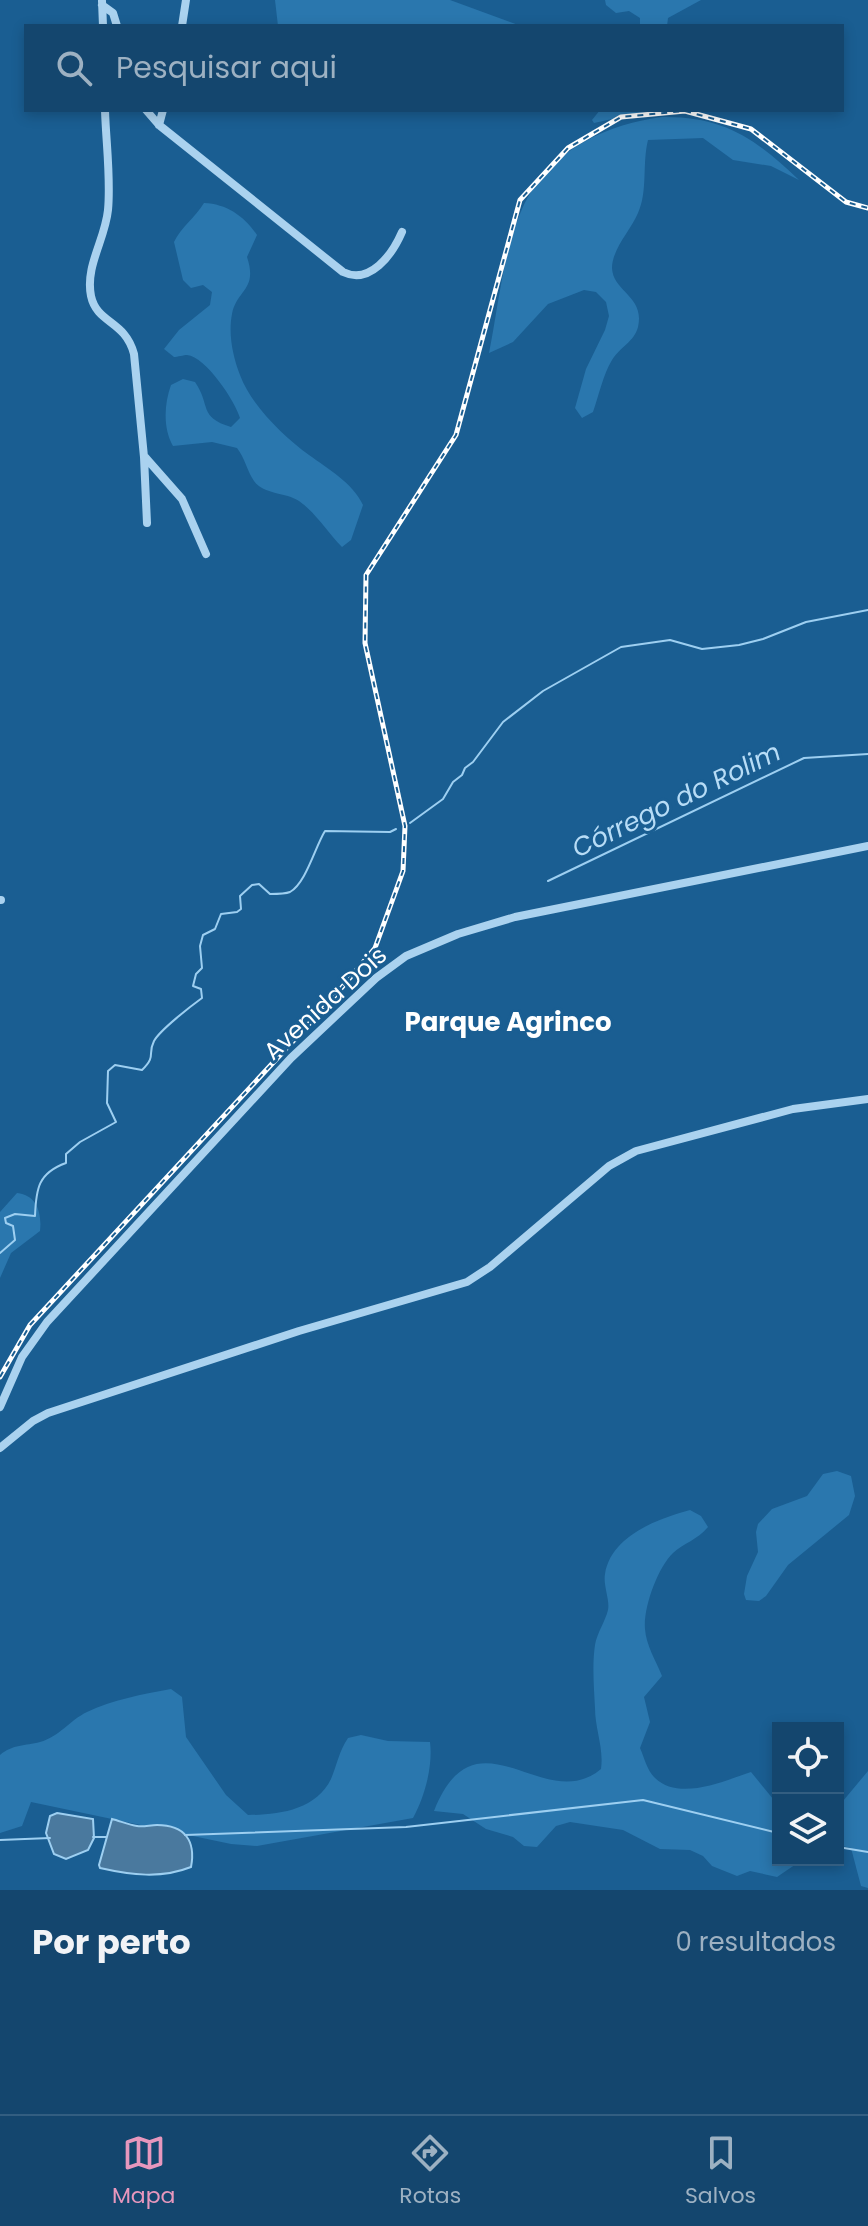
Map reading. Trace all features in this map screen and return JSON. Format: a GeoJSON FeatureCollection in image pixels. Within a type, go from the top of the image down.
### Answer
{"type":"FeatureCollection","features":[{"type":"Feature","properties":{"kind":"street"},"geometry":{"type":"LineString","coordinates":[[182,24],[186,0]]}},
{"type":"Feature","properties":{"kind":"street"},"geometry":{"type":"LineString","coordinates":[[102,3],[103,24]]}},
{"type":"Feature","properties":{"kind":"street"},"geometry":{"type":"LineString","coordinates":[[102,3],[113,13],[116,24]]}},
{"type":"Feature","properties":{"kind":"street"},"geometry":{"type":"LineString","coordinates":[[105,112],[108,210],[91,268],[90,293],[93,305],[100,314],[130,340],[144,457],[147,523]]}},
{"type":"Feature","properties":{"kind":"street"},"geometry":{"type":"LineString","coordinates":[[148,112],[159,125],[353,277],[365,275],[381,264],[395,248],[402,232]]}},
{"type":"Feature","properties":{"kind":"street"},"geometry":{"type":"LineString","coordinates":[[159,125],[162,112]]}},
{"type":"Feature","properties":{"kind":"street"},"geometry":{"type":"LineString","coordinates":[[144,457],[182,499],[206,554]]}},
{"type":"Feature","properties":{"kind":"street","name":"Avenida Dois"},"geometry":{"type":"LineString","coordinates":[[0,1407],[22,1357],[47,1322],[291,1058],[376,978],[406,956],[458,934],[515,917],[868,846]]}},
{"type":"Feature","properties":{"kind":"street"},"geometry":{"type":"LineString","coordinates":[[0,1448],[48,1413],[299,1331],[467,1282],[490,1267],[609,1166],[636,1151],[793,1109],[868,1099]]}},
{"type":"Feature","properties":{"kind":"shaded area"},"geometry":{"type":"Polygon","coordinates":[[[275,0],[450,0],[516,24],[278,24],[275,0]]]}},
{"type":"Feature","properties":{"kind":"shaded area"},"geometry":{"type":"Polygon","coordinates":[[[605,0],[701,0],[668,18],[667,24],[640,24],[640,18],[629,11],[616,13],[606,5],[605,0]]]}},
{"type":"Feature","properties":{"kind":"shaded area"},"geometry":{"type":"Polygon","coordinates":[[[598,112],[644,112],[594,123],[592,120],[598,112]]]}},
{"type":"Feature","properties":{"kind":"shaded area"},"geometry":{"type":"Polygon","coordinates":[[[662,117],[704,121],[738,133],[768,153],[799,180],[771,166],[733,160],[703,138],[648,140],[641,205],[615,254],[612,268],[617,283],[637,308],[638,327],[609,366],[593,412],[582,418],[575,408],[586,369],[609,316],[606,302],[596,292],[584,290],[548,304],[513,342],[489,353],[513,233],[539,180],[568,152],[603,132],[662,117]]]}},
{"type":"Feature","properties":{"kind":"shaded area"},"geometry":{"type":"Polygon","coordinates":[[[204,203],[234,212],[257,235],[247,257],[250,268],[248,283],[232,314],[231,337],[235,361],[245,386],[269,419],[346,483],[363,505],[351,540],[342,547],[299,501],[258,486],[237,448],[212,442],[173,446],[170,439],[166,424],[167,400],[171,385],[183,379],[195,382],[214,419],[231,427],[240,418],[226,391],[203,363],[187,355],[174,357],[164,349],[179,330],[210,305],[212,292],[203,285],[191,288],[183,280],[174,242],[204,203]]]}},
{"type":"Feature","properties":{"kind":"shaded area"},"geometry":{"type":"Polygon","coordinates":[[[17,1193],[34,1201],[40,1218],[40,1231],[11,1253],[0,1278],[0,1212],[17,1193]]]}},
{"type":"Feature","properties":{"kind":"shaded area"},"geometry":{"type":"Polygon","coordinates":[[[837,1471],[851,1476],[855,1496],[849,1515],[788,1565],[766,1596],[759,1601],[746,1600],[747,1576],[758,1552],[758,1524],[772,1509],[807,1496],[823,1474],[837,1471]]]}},
{"type":"Feature","properties":{"kind":"shaded area"},"geometry":{"type":"Polygon","coordinates":[[[690,1510],[701,1516],[708,1527],[667,1559],[649,1599],[646,1635],[662,1676],[644,1697],[650,1722],[640,1748],[654,1777],[675,1788],[701,1787],[751,1772],[772,1798],[772,1866],[793,1866],[777,1877],[750,1871],[737,1876],[712,1866],[703,1856],[690,1850],[660,1849],[623,1830],[570,1822],[556,1826],[537,1847],[524,1846],[513,1837],[486,1829],[463,1814],[434,1811],[451,1780],[470,1766],[490,1763],[557,1781],[579,1780],[601,1769],[595,1716],[594,1660],[596,1641],[608,1610],[605,1574],[616,1549],[626,1539],[664,1518],[690,1510]]]}},
{"type":"Feature","properties":{"kind":"shaded area"},"geometry":{"type":"Polygon","coordinates":[[[171,1689],[182,1697],[186,1737],[226,1795],[248,1815],[295,1809],[316,1798],[331,1779],[348,1738],[361,1735],[388,1741],[430,1742],[427,1781],[413,1818],[257,1846],[231,1844],[31,1802],[22,1826],[0,1833],[0,1755],[14,1747],[47,1740],[81,1715],[97,1708],[171,1689]]]}},
{"type":"Feature","properties":{"kind":"shaded area"},"geometry":{"type":"Polygon","coordinates":[[[868,1771],[868,1888],[861,1886],[851,1848],[844,1846],[844,1800],[868,1771]]]}},
{"type":"Feature","properties":{"kind":"shaded area"},"geometry":{"type":"Polygon","coordinates":[[[57,1813],[93,1819],[94,1838],[88,1850],[66,1859],[54,1854],[46,1833],[50,1816],[57,1813]]]}},
{"type":"Feature","properties":{"kind":"shaded area"},"geometry":{"type":"Polygon","coordinates":[[[112,1819],[137,1826],[167,1826],[181,1831],[192,1849],[191,1867],[146,1875],[100,1868],[112,1819]]]}},
{"type":"Feature","properties":{"kind":"waterway"},"geometry":{"type":"LineString","coordinates":[[410,823],[443,799],[453,782],[473,762],[503,722],[543,691],[621,647],[670,640],[702,649],[739,645],[806,622],[868,610]]}},
{"type":"Feature","properties":{"kind":"waterway","name":"Córrego do Rolim"},"geometry":{"type":"LineString","coordinates":[[548,881],[804,758],[868,754]]}},
{"type":"Feature","properties":{"kind":"waterway"},"geometry":{"type":"LineString","coordinates":[[0,1253],[15,1240],[13,1226],[6,1223],[5,1218],[15,1214],[35,1216],[36,1198],[44,1177],[66,1163],[66,1154],[80,1142],[116,1122],[107,1103],[108,1071],[115,1065],[142,1070],[151,1058],[157,1036],[202,998],[201,989],[193,986],[196,974],[202,968],[200,946],[203,935],[215,929],[221,914],[241,909],[240,896],[252,885],[259,884],[270,894],[290,892],[305,873],[325,831],[390,832],[396,829]]}},
{"type":"Feature","properties":{"kind":"waterway"},"geometry":{"type":"LineString","coordinates":[[185,1835],[406,1827],[643,1800],[772,1832]]}},
{"type":"Feature","properties":{"kind":"waterway"},"geometry":{"type":"LineString","coordinates":[[93,1837],[106,1837]]}},
{"type":"Feature","properties":{"kind":"waterway"},"geometry":{"type":"LineString","coordinates":[[0,1840],[50,1838]]}},
{"type":"Feature","properties":{"kind":"waterway"},"geometry":{"type":"LineString","coordinates":[[844,1848],[868,1852]]}},
{"type":"Feature","properties":{"kind":"railway"},"geometry":{"type":"LineString","coordinates":[[0,1377],[30,1325],[333,998],[375,948],[403,871],[405,826],[365,643],[366,575],[456,435],[520,200],[568,148],[621,117],[674,112]]}},
{"type":"Feature","properties":{"kind":"railway"},"geometry":{"type":"LineString","coordinates":[[689,112],[751,129],[846,202],[868,208]]}},
{"type":"Feature","properties":{"kind":"district","name":"Parque Agrinco"},"geometry":{"type":"Point","coordinates":[508,1022]}}]}
